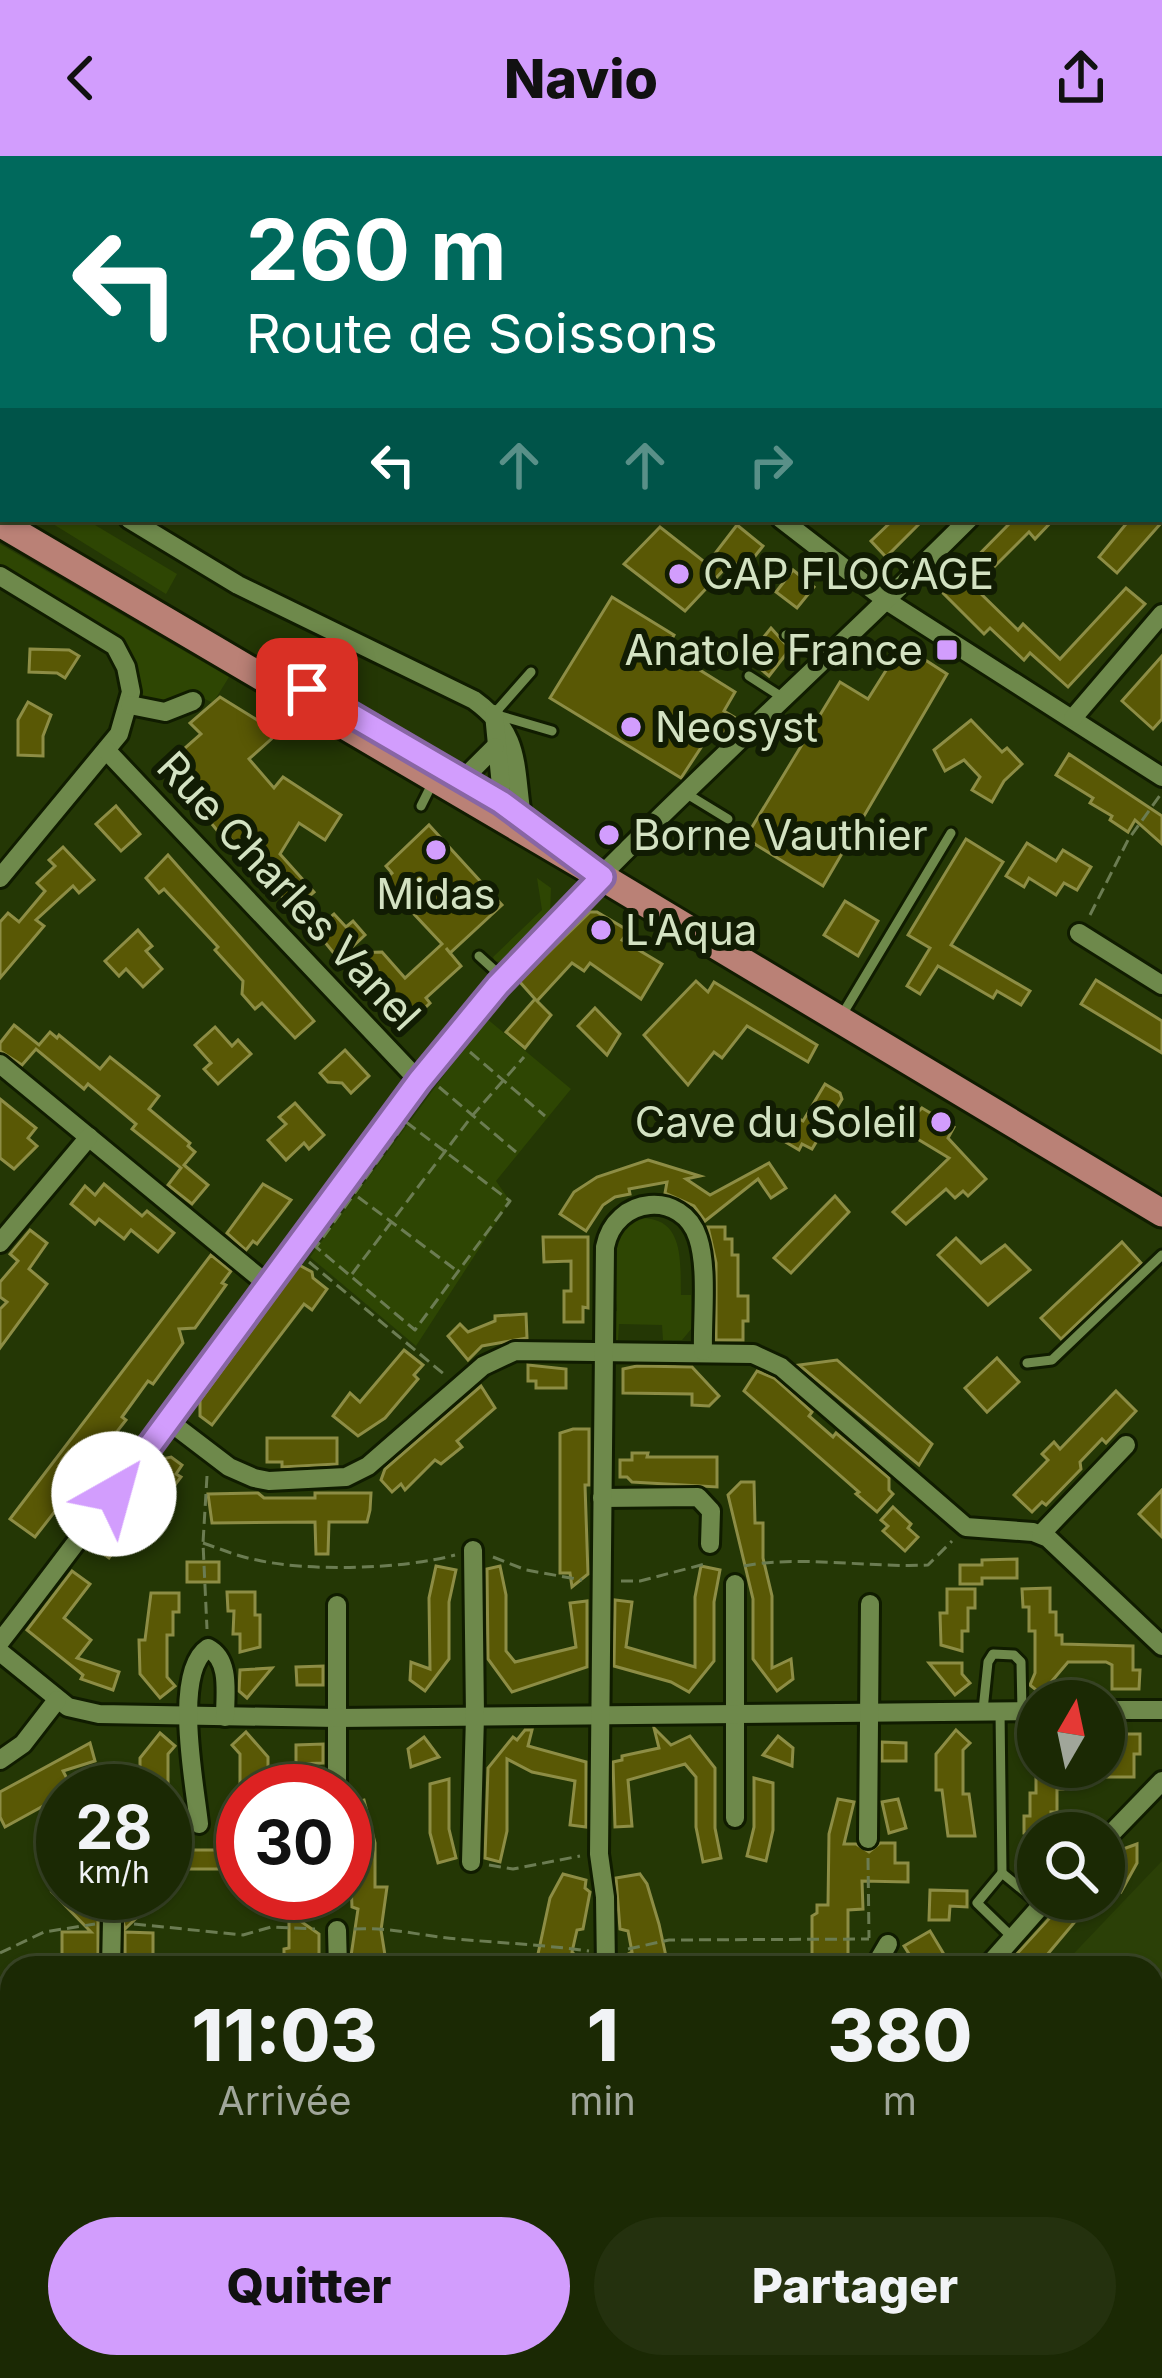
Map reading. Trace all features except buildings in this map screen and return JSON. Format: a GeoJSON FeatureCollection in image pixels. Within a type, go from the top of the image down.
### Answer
{"type":"FeatureCollection","features":[{"type":"Feature","properties":{"kind":"main road"},"geometry":{"type":"LineString","coordinates":[[21,522],[303,695]]}},
{"type":"Feature","properties":{"kind":"main road"},"geometry":{"type":"LineString","coordinates":[[0,523],[507,812],[602,877],[1162,1213]]}},
{"type":"Feature","properties":{"kind":"street"},"geometry":{"type":"LineString","coordinates":[[134,522],[238,585],[494,714],[510,734],[507,812]]}},
{"type":"Feature","properties":{"kind":"street"},"geometry":{"type":"LineString","coordinates":[[785,522],[886,602],[1162,777]]}},
{"type":"Feature","properties":{"kind":"street"},"geometry":{"type":"LineString","coordinates":[[0,1642],[170,1422],[267,1283],[348,1189],[504,979],[966,522]]}},
{"type":"Feature","properties":{"kind":"street"},"geometry":{"type":"LineString","coordinates":[[0,576],[115,646],[126,668],[130,705],[119,734],[0,878]]}},
{"type":"Feature","properties":{"kind":"street"},"geometry":{"type":"LineString","coordinates":[[1073,718],[1162,614]]}},
{"type":"Feature","properties":{"kind":"street"},"geometry":{"type":"LineString","coordinates":[[130,705],[165,712],[193,701]]}},
{"type":"Feature","properties":{"kind":"street"},"geometry":{"type":"LineString","coordinates":[[494,714],[507,812]]}},
{"type":"Feature","properties":{"kind":"street"},"geometry":{"type":"LineString","coordinates":[[448,780],[495,747]]}},
{"type":"Feature","properties":{"kind":"street","name":"Rue Charles Vanel"},"geometry":{"type":"LineString","coordinates":[[106,750],[426,1082]]}},
{"type":"Feature","properties":{"kind":"street"},"geometry":{"type":"LineString","coordinates":[[1079,934],[1162,986]]}},
{"type":"Feature","properties":{"kind":"street"},"geometry":{"type":"LineString","coordinates":[[0,1064],[267,1283]]}},
{"type":"Feature","properties":{"kind":"street"},"geometry":{"type":"LineString","coordinates":[[0,1243],[88,1137]]}},
{"type":"Feature","properties":{"kind":"street"},"geometry":{"type":"LineString","coordinates":[[606,1956],[599,1854],[603,1349],[607,1237],[627,1210],[652,1205],[684,1216],[698,1235],[703,1351]]}},
{"type":"Feature","properties":{"kind":"street"},"geometry":{"type":"LineString","coordinates":[[170,1422],[240,1473],[269,1481],[346,1477],[368,1466],[483,1366],[515,1351],[753,1354],[781,1367],[966,1527],[1041,1534],[1162,1646]]}},
{"type":"Feature","properties":{"kind":"street"},"geometry":{"type":"LineString","coordinates":[[1041,1534],[1126,1444]]}},
{"type":"Feature","properties":{"kind":"street"},"geometry":{"type":"LineString","coordinates":[[602,1498],[698,1497],[711,1511],[710,1544]]}},
{"type":"Feature","properties":{"kind":"street"},"geometry":{"type":"LineString","coordinates":[[471,1862],[473,1550]]}},
{"type":"Feature","properties":{"kind":"street"},"geometry":{"type":"LineString","coordinates":[[735,1817],[736,1576]]}},
{"type":"Feature","properties":{"kind":"street"},"geometry":{"type":"LineString","coordinates":[[868,1839],[870,1604]]}},
{"type":"Feature","properties":{"kind":"street"},"geometry":{"type":"LineString","coordinates":[[337,1605],[337,1764]]}},
{"type":"Feature","properties":{"kind":"street"},"geometry":{"type":"LineString","coordinates":[[199,1824],[187,1716],[196,1662],[208,1648],[222,1662],[225,1717]]}},
{"type":"Feature","properties":{"kind":"street"},"geometry":{"type":"LineString","coordinates":[[0,1652],[68,1707],[100,1714],[337,1718],[1017,1711]]}},
{"type":"Feature","properties":{"kind":"street"},"geometry":{"type":"LineString","coordinates":[[0,1760],[23,1744],[57,1700]]}},
{"type":"Feature","properties":{"kind":"street"},"geometry":{"type":"LineString","coordinates":[[1125,1710],[1162,1710]]}},
{"type":"Feature","properties":{"kind":"street"},"geometry":{"type":"LineString","coordinates":[[1125,1819],[1162,1781]]}},
{"type":"Feature","properties":{"kind":"street"},"geometry":{"type":"LineString","coordinates":[[997,1956],[1029,1920]]}},
{"type":"Feature","properties":{"kind":"street"},"geometry":{"type":"LineString","coordinates":[[111,1956],[112,1922]]}},
{"type":"Feature","properties":{"kind":"street"},"geometry":{"type":"LineString","coordinates":[[338,1930],[338,1956]]}},
{"type":"Feature","properties":{"kind":"street"},"geometry":{"type":"LineString","coordinates":[[881,1956],[888,1944]]}},
{"type":"Feature","properties":{"kind":"lane"},"geometry":{"type":"LineString","coordinates":[[786,635],[825,661]]}},
{"type":"Feature","properties":{"kind":"lane"},"geometry":{"type":"LineString","coordinates":[[531,672],[494,714],[553,731]]}},
{"type":"Feature","properties":{"kind":"lane"},"geometry":{"type":"LineString","coordinates":[[748,676],[785,699]]}},
{"type":"Feature","properties":{"kind":"lane"},"geometry":{"type":"LineString","coordinates":[[421,806],[448,780]]}},
{"type":"Feature","properties":{"kind":"lane"},"geometry":{"type":"LineString","coordinates":[[687,794],[728,819]]}},
{"type":"Feature","properties":{"kind":"lane"},"geometry":{"type":"LineString","coordinates":[[839,1019],[951,833]]}},
{"type":"Feature","properties":{"kind":"lane"},"geometry":{"type":"LineString","coordinates":[[479,956],[504,979]]}},
{"type":"Feature","properties":{"kind":"lane"},"geometry":{"type":"LineString","coordinates":[[1027,1363],[1052,1360],[1162,1255]]}},
{"type":"Feature","properties":{"kind":"lane"},"geometry":{"type":"LineString","coordinates":[[1013,1939],[977,1903],[1002,1873],[988,1662],[993,1654],[1007,1653],[1021,1662],[1024,1680]]}},
{"type":"Feature","properties":{"kind":"lane"},"geometry":{"type":"LineString","coordinates":[[1002,1873],[1017,1883]]}},
{"type":"Feature","properties":{"kind":"path"},"geometry":{"type":"LineString","coordinates":[[1079,934],[1129,840],[1162,792]]}},
{"type":"Feature","properties":{"kind":"path"},"geometry":{"type":"LineString","coordinates":[[464,1047],[545,1116]]}},
{"type":"Feature","properties":{"kind":"path"},"geometry":{"type":"LineString","coordinates":[[350,1275],[472,1116],[524,1057]]}},
{"type":"Feature","properties":{"kind":"path"},"geometry":{"type":"LineString","coordinates":[[426,1082],[516,1152]]}},
{"type":"Feature","properties":{"kind":"path"},"geometry":{"type":"LineString","coordinates":[[406,1122],[445,1152],[510,1202],[415,1330],[316,1247],[348,1189],[406,1122]]}},
{"type":"Feature","properties":{"kind":"path"},"geometry":{"type":"LineString","coordinates":[[348,1189],[458,1272]]}},
{"type":"Feature","properties":{"kind":"path"},"geometry":{"type":"LineString","coordinates":[[294,1249],[459,1387]]}},
{"type":"Feature","properties":{"kind":"path"},"geometry":{"type":"LineString","coordinates":[[208,1648],[203,1543],[209,1452]]}},
{"type":"Feature","properties":{"kind":"path"},"geometry":{"type":"LineString","coordinates":[[736,1576],[764,1562],[879,1568],[928,1565],[966,1527]]}},
{"type":"Feature","properties":{"kind":"path"},"geometry":{"type":"LineString","coordinates":[[621,1956],[669,1940],[869,1939],[868,1839]]}},
{"type":"Feature","properties":{"kind":"path"},"geometry":{"type":"LineString","coordinates":[[471,1862],[512,1869],[599,1854]]}},
{"type":"Feature","properties":{"kind":"path"},"geometry":{"type":"LineString","coordinates":[[0,1953],[44,1932],[112,1922],[243,1935],[271,1928],[390,1928],[453,1939],[535,1943],[586,1956]]}},
{"type":"Feature","properties":{"kind":"shaded area"},"geometry":{"type":"Polygon","coordinates":[[[50,522],[90,522],[177,574],[166,594],[50,522]]]}},
{"type":"Feature","properties":{"kind":"shaded area"},"geometry":{"type":"Polygon","coordinates":[[[0,544],[229,677],[213,703],[191,692],[167,702],[140,699],[137,669],[117,634],[0,565],[0,544]]]}},
{"type":"Feature","properties":{"kind":"shaded area"},"geometry":{"type":"Polygon","coordinates":[[[537,878],[551,888],[550,913],[502,961],[495,962],[493,957],[542,910],[537,878]]]}},
{"type":"Feature","properties":{"kind":"shaded area"},"geometry":{"type":"Polygon","coordinates":[[[486,1018],[571,1089],[496,1181],[510,1201],[416,1346],[310,1257],[486,1018]]]}},
{"type":"Feature","properties":{"kind":"shaded area"},"geometry":{"type":"Polygon","coordinates":[[[641,1218],[666,1225],[677,1244],[681,1295],[691,1295],[692,1328],[682,1340],[663,1340],[662,1325],[619,1324],[618,1340],[610,1341],[607,1312],[617,1311],[617,1245],[629,1225],[641,1218]]]}},
{"type":"Feature","properties":{"kind":"shaded area"},"geometry":{"type":"Polygon","coordinates":[[[1162,1861],[1162,1956],[1071,1956],[1106,1920],[1125,1920],[1125,1900],[1162,1861]]]}},
{"type":"Feature","properties":{"kind":"place","name":"CAP FLOCAGE"},"geometry":{"type":"Point","coordinates":[679,574]}},
{"type":"Feature","properties":{"kind":"place","name":"Anatole France"},"geometry":{"type":"Point","coordinates":[947,650]}},
{"type":"Feature","properties":{"kind":"place","name":"Neosyst"},"geometry":{"type":"Point","coordinates":[631,727]}},
{"type":"Feature","properties":{"kind":"place","name":"Borne Vauthier"},"geometry":{"type":"Point","coordinates":[609,835]}},
{"type":"Feature","properties":{"kind":"place","name":"Midas"},"geometry":{"type":"Point","coordinates":[436,850]}},
{"type":"Feature","properties":{"kind":"place","name":"L'Aqua"},"geometry":{"type":"Point","coordinates":[601,930]}},
{"type":"Feature","properties":{"kind":"place","name":"Cave du Soleil"},"geometry":{"type":"Point","coordinates":[941,1122]}},
{"type":"Feature","properties":{"kind":"route"},"geometry":{"type":"LineString","coordinates":[[114,1494],[419,1081],[498,985],[602,877],[501,802],[307,689]]}}]}
